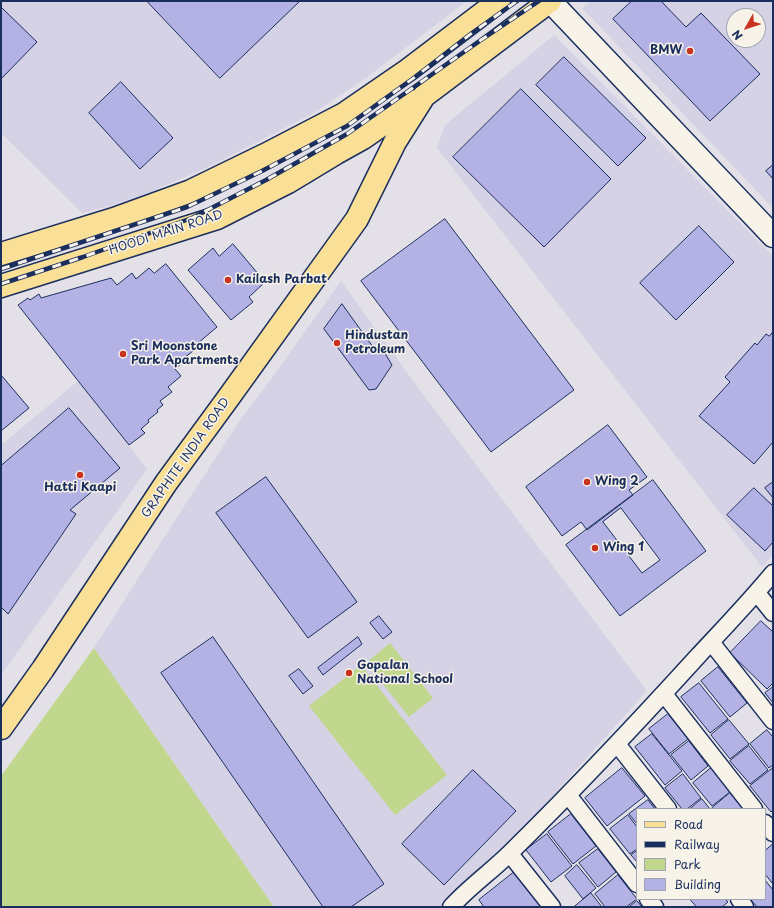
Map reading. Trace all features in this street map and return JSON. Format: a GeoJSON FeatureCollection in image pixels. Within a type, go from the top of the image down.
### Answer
{"type":"FeatureCollection","features":[{"type":"Feature","properties":{"kind":"main road"},"geometry":{"type":"LineString","coordinates":[[1,254],[114,219],[192,191],[265,155],[344,114],[408,70],[499,1]]}},
{"type":"Feature","properties":{"kind":"main road","name":"HOODI MAIN ROAD"},"geometry":{"type":"LineString","coordinates":[[1,286],[217,218],[288,182],[363,138],[424,96],[550,1]]}},
{"type":"Feature","properties":{"kind":"main road"},"geometry":{"type":"LineString","coordinates":[[408,70],[424,96]]}},
{"type":"Feature","properties":{"kind":"main road","name":"GRAPHITE INDIA ROAD"},"geometry":{"type":"LineString","coordinates":[[1,728],[43,669],[166,483],[357,219],[395,142],[424,96]]}},
{"type":"Feature","properties":{"kind":"street"},"geometry":{"type":"LineString","coordinates":[[550,1],[773,236]]}},
{"type":"Feature","properties":{"kind":"street"},"geometry":{"type":"LineString","coordinates":[[460,903],[617,744],[757,593],[773,573]]}},
{"type":"Feature","properties":{"kind":"street"},"geometry":{"type":"LineString","coordinates":[[757,593],[773,614]]}},
{"type":"Feature","properties":{"kind":"street"},"geometry":{"type":"LineString","coordinates":[[711,642],[773,721]]}},
{"type":"Feature","properties":{"kind":"street"},"geometry":{"type":"LineString","coordinates":[[664,694],[753,808]]}},
{"type":"Feature","properties":{"kind":"street"},"geometry":{"type":"LineString","coordinates":[[617,744],[667,808]]}},
{"type":"Feature","properties":{"kind":"street"},"geometry":{"type":"LineString","coordinates":[[568,795],[636,883]]}},
{"type":"Feature","properties":{"kind":"street"},"geometry":{"type":"LineString","coordinates":[[766,824],[773,833]]}},
{"type":"Feature","properties":{"kind":"street"},"geometry":{"type":"LineString","coordinates":[[510,854],[552,907]]}},
{"type":"Feature","properties":{"kind":"shaded area"},"geometry":{"type":"Polygon","coordinates":[[[1,1],[467,1],[366,78],[312,114],[208,167],[145,194],[82,213],[1,133],[1,1]]]}},
{"type":"Feature","properties":{"kind":"shaded area"},"geometry":{"type":"Polygon","coordinates":[[[591,1],[773,1],[773,208],[582,8],[591,1]]]}},
{"type":"Feature","properties":{"kind":"shaded area"},"geometry":{"type":"Polygon","coordinates":[[[554,35],[773,256],[773,555],[762,567],[437,148],[445,125],[554,35]]]}},
{"type":"Feature","properties":{"kind":"shaded area"},"geometry":{"type":"Polygon","coordinates":[[[341,281],[419,389],[647,691],[530,821],[440,907],[274,907],[94,648],[241,419],[341,281]]]}},
{"type":"Feature","properties":{"kind":"shaded area"},"geometry":{"type":"Polygon","coordinates":[[[78,381],[147,469],[1,675],[1,445],[78,381]]]}},
{"type":"Feature","properties":{"kind":"green space"},"geometry":{"type":"Polygon","coordinates":[[[390,643],[433,698],[409,717],[366,663],[390,643]]]}},
{"type":"Feature","properties":{"kind":"green space"},"geometry":{"type":"Polygon","coordinates":[[[94,648],[274,907],[1,907],[1,776],[94,648]]]}},
{"type":"Feature","properties":{"kind":"green space"},"geometry":{"type":"Polygon","coordinates":[[[361,665],[447,775],[395,815],[309,706],[361,665]]]}},
{"type":"Feature","properties":{"kind":"building"},"geometry":{"type":"Polygon","coordinates":[[[147,1],[300,1],[220,78],[147,1]]]}},
{"type":"Feature","properties":{"kind":"building","name":"BMW"},"geometry":{"type":"Polygon","coordinates":[[[632,1],[661,1],[686,27],[701,13],[726,39],[726,48],[735,48],[760,74],[710,121],[613,19],[632,1]]]}},
{"type":"Feature","properties":{"kind":"building"},"geometry":{"type":"Polygon","coordinates":[[[1,7],[37,42],[1,79],[1,7]]]}},
{"type":"Feature","properties":{"kind":"building"},"geometry":{"type":"Polygon","coordinates":[[[564,57],[646,138],[618,166],[536,85],[564,57]]]}},
{"type":"Feature","properties":{"kind":"building"},"geometry":{"type":"Polygon","coordinates":[[[121,82],[173,138],[140,169],[89,113],[121,82]]]}},
{"type":"Feature","properties":{"kind":"building"},"geometry":{"type":"Polygon","coordinates":[[[521,89],[611,179],[544,247],[453,157],[521,89]]]}},
{"type":"Feature","properties":{"kind":"building"},"geometry":{"type":"Polygon","coordinates":[[[773,165],[773,179],[766,171],[773,165]]]}},
{"type":"Feature","properties":{"kind":"building"},"geometry":{"type":"Polygon","coordinates":[[[445,219],[574,390],[491,452],[361,281],[445,219]]]}},
{"type":"Feature","properties":{"kind":"building"},"geometry":{"type":"Polygon","coordinates":[[[699,226],[734,262],[676,320],[640,283],[699,226]]]}},
{"type":"Feature","properties":{"kind":"building"},"geometry":{"type":"Polygon","coordinates":[[[233,244],[265,282],[249,297],[253,302],[231,320],[188,270],[213,248],[219,256],[233,244]]]}},
{"type":"Feature","properties":{"kind":"building","name":"Sri Moonstone Park Apartments"},"geometry":{"type":"Polygon","coordinates":[[[166,264],[217,327],[191,349],[193,351],[184,358],[186,360],[175,369],[181,376],[168,387],[172,392],[160,401],[163,405],[141,429],[145,433],[129,445],[18,305],[28,298],[30,300],[39,294],[41,298],[111,278],[117,285],[132,273],[136,279],[149,268],[154,273],[166,264]]]}},
{"type":"Feature","properties":{"kind":"building"},"geometry":{"type":"Polygon","coordinates":[[[342,304],[378,354],[383,350],[392,365],[376,389],[369,390],[324,329],[342,304]]]}},
{"type":"Feature","properties":{"kind":"building"},"geometry":{"type":"Polygon","coordinates":[[[773,332],[773,442],[754,464],[699,416],[730,382],[725,377],[755,343],[757,345],[766,334],[769,336],[773,332]]]}},
{"type":"Feature","properties":{"kind":"building"},"geometry":{"type":"Polygon","coordinates":[[[1,375],[29,408],[1,431],[1,375]]]}},
{"type":"Feature","properties":{"kind":"building"},"geometry":{"type":"Polygon","coordinates":[[[69,408],[120,468],[70,510],[76,514],[8,614],[1,607],[1,466],[69,408]]]}},
{"type":"Feature","properties":{"kind":"building","name":"Wing 2"},"geometry":{"type":"Polygon","coordinates":[[[608,425],[647,477],[629,490],[633,495],[587,530],[581,522],[562,536],[526,487],[608,425]]]}},
{"type":"Feature","properties":{"kind":"building"},"geometry":{"type":"Polygon","coordinates":[[[266,477],[357,602],[308,638],[216,513],[266,477]]]}},
{"type":"Feature","properties":{"kind":"building","name":"Wing 1"},"geometry":{"type":"Polygon","coordinates":[[[653,480],[706,551],[620,616],[566,545],[653,480]],[[621,508],[603,522],[642,573],[660,560],[621,508]]]}},
{"type":"Feature","properties":{"kind":"building"},"geometry":{"type":"Polygon","coordinates":[[[773,482],[773,498],[765,488],[773,482]]]}},
{"type":"Feature","properties":{"kind":"building"},"geometry":{"type":"Polygon","coordinates":[[[754,488],[773,506],[773,542],[765,551],[727,515],[754,488]]]}},
{"type":"Feature","properties":{"kind":"building"},"geometry":{"type":"Polygon","coordinates":[[[379,616],[392,632],[383,639],[370,623],[379,616]]]}},
{"type":"Feature","properties":{"kind":"building"},"geometry":{"type":"Polygon","coordinates":[[[761,621],[773,632],[773,683],[767,689],[730,653],[761,621]]]}},
{"type":"Feature","properties":{"kind":"building"},"geometry":{"type":"Polygon","coordinates":[[[213,637],[384,884],[351,907],[323,907],[161,673],[213,637]]]}},
{"type":"Feature","properties":{"kind":"building"},"geometry":{"type":"Polygon","coordinates":[[[358,637],[362,644],[323,675],[318,668],[358,637]]]}},
{"type":"Feature","properties":{"kind":"building"},"geometry":{"type":"Polygon","coordinates":[[[718,667],[747,703],[730,717],[701,681],[718,667]]]}},
{"type":"Feature","properties":{"kind":"building"},"geometry":{"type":"Polygon","coordinates":[[[299,669],[313,686],[303,694],[289,676],[299,669]]]}},
{"type":"Feature","properties":{"kind":"building"},"geometry":{"type":"Polygon","coordinates":[[[699,683],[728,719],[710,733],[681,697],[699,683]]]}},
{"type":"Feature","properties":{"kind":"building"},"geometry":{"type":"Polygon","coordinates":[[[773,687],[773,703],[765,693],[773,687]]]}},
{"type":"Feature","properties":{"kind":"building"},"geometry":{"type":"Polygon","coordinates":[[[668,714],[688,739],[669,754],[649,729],[668,714]]]}},
{"type":"Feature","properties":{"kind":"building"},"geometry":{"type":"Polygon","coordinates":[[[729,720],[749,744],[730,759],[711,735],[729,720]]]}},
{"type":"Feature","properties":{"kind":"building"},"geometry":{"type":"Polygon","coordinates":[[[767,730],[773,737],[773,765],[769,768],[750,744],[767,730]]]}},
{"type":"Feature","properties":{"kind":"building"},"geometry":{"type":"Polygon","coordinates":[[[652,734],[682,771],[665,785],[635,747],[652,734]]]}},
{"type":"Feature","properties":{"kind":"building"},"geometry":{"type":"Polygon","coordinates":[[[689,741],[708,766],[691,780],[671,755],[689,741]]]}},
{"type":"Feature","properties":{"kind":"building"},"geometry":{"type":"Polygon","coordinates":[[[749,746],[768,770],[750,784],[730,761],[749,746]]]}},
{"type":"Feature","properties":{"kind":"building"},"geometry":{"type":"Polygon","coordinates":[[[622,768],[645,796],[607,826],[585,798],[622,768]]]}},
{"type":"Feature","properties":{"kind":"building"},"geometry":{"type":"Polygon","coordinates":[[[711,768],[730,792],[712,806],[693,783],[711,768]]]}},
{"type":"Feature","properties":{"kind":"building"},"geometry":{"type":"Polygon","coordinates":[[[773,768],[773,810],[771,812],[750,786],[773,768]]]}},
{"type":"Feature","properties":{"kind":"building"},"geometry":{"type":"Polygon","coordinates":[[[473,770],[516,811],[444,885],[402,844],[473,770]]]}},
{"type":"Feature","properties":{"kind":"building"},"geometry":{"type":"Polygon","coordinates":[[[683,774],[701,798],[688,808],[681,808],[665,788],[683,774]]]}},
{"type":"Feature","properties":{"kind":"building"},"geometry":{"type":"Polygon","coordinates":[[[730,793],[742,808],[712,808],[730,793]]]}},
{"type":"Feature","properties":{"kind":"building"},"geometry":{"type":"Polygon","coordinates":[[[702,799],[709,808],[691,808],[702,799]]]}},
{"type":"Feature","properties":{"kind":"building"},"geometry":{"type":"Polygon","coordinates":[[[648,800],[654,808],[637,808],[648,800]]]}},
{"type":"Feature","properties":{"kind":"building"},"geometry":{"type":"Polygon","coordinates":[[[636,809],[636,823],[629,814],[636,809]]]}},
{"type":"Feature","properties":{"kind":"building"},"geometry":{"type":"Polygon","coordinates":[[[571,814],[596,846],[573,864],[548,832],[571,814]]]}},
{"type":"Feature","properties":{"kind":"building"},"geometry":{"type":"Polygon","coordinates":[[[628,815],[636,826],[636,850],[630,854],[610,829],[628,815]]]}},
{"type":"Feature","properties":{"kind":"building"},"geometry":{"type":"Polygon","coordinates":[[[547,834],[572,866],[551,882],[526,850],[547,834]]]}},
{"type":"Feature","properties":{"kind":"building"},"geometry":{"type":"Polygon","coordinates":[[[772,845],[772,883],[766,875],[766,850],[772,845]]]}},
{"type":"Feature","properties":{"kind":"building"},"geometry":{"type":"Polygon","coordinates":[[[598,849],[616,872],[598,887],[579,863],[598,849]]]}},
{"type":"Feature","properties":{"kind":"building"},"geometry":{"type":"Polygon","coordinates":[[[636,852],[636,861],[631,855],[636,852]]]}},
{"type":"Feature","properties":{"kind":"building"},"geometry":{"type":"Polygon","coordinates":[[[577,865],[596,888],[583,899],[565,876],[577,865]]]}},
{"type":"Feature","properties":{"kind":"building"},"geometry":{"type":"Polygon","coordinates":[[[518,869],[548,907],[484,907],[479,900],[518,869]]]}},
{"type":"Feature","properties":{"kind":"building"},"geometry":{"type":"Polygon","coordinates":[[[618,875],[636,900],[626,907],[605,907],[595,894],[618,875]]]}},
{"type":"Feature","properties":{"kind":"building"},"geometry":{"type":"Polygon","coordinates":[[[766,881],[773,890],[773,907],[757,907],[751,900],[766,900],[766,881]]]}},
{"type":"Feature","properties":{"kind":"building"},"geometry":{"type":"Polygon","coordinates":[[[591,893],[602,907],[574,907],[591,893]]]}},
{"type":"Feature","properties":{"kind":"building"},"geometry":{"type":"Polygon","coordinates":[[[691,900],[726,900],[728,902],[722,907],[697,907],[691,900]]]}},
{"type":"Feature","properties":{"kind":"building"},"geometry":{"type":"Polygon","coordinates":[[[637,901],[642,907],[629,907],[637,901]]]}},
{"type":"Feature","properties":{"kind":"railway"},"geometry":{"type":"LineString","coordinates":[[1,269],[187,207],[262,171],[347,126],[517,1]]}},
{"type":"Feature","properties":{"kind":"railway"},"geometry":{"type":"LineString","coordinates":[[1,284],[83,257],[192,218],[266,180],[347,134],[539,1]]}},
{"type":"Feature","properties":{"kind":"place","name":"BMW"},"geometry":{"type":"Point","coordinates":[690,51]}},
{"type":"Feature","properties":{"kind":"place","name":"Kailash Parbat"},"geometry":{"type":"Point","coordinates":[228,280]}},
{"type":"Feature","properties":{"kind":"place","name":"Hindustan Petroleum"},"geometry":{"type":"Point","coordinates":[337,343]}},
{"type":"Feature","properties":{"kind":"place","name":"Sri Moonstone Park Apartments"},"geometry":{"type":"Point","coordinates":[123,354]}},
{"type":"Feature","properties":{"kind":"place","name":"Hatti Kaapi"},"geometry":{"type":"Point","coordinates":[80,475]}},
{"type":"Feature","properties":{"kind":"place","name":"Wing 2"},"geometry":{"type":"Point","coordinates":[587,482]}},
{"type":"Feature","properties":{"kind":"place","name":"Wing 1"},"geometry":{"type":"Point","coordinates":[595,548]}},
{"type":"Feature","properties":{"kind":"place","name":"Gopalan National School"},"geometry":{"type":"Point","coordinates":[349,673]}}]}
